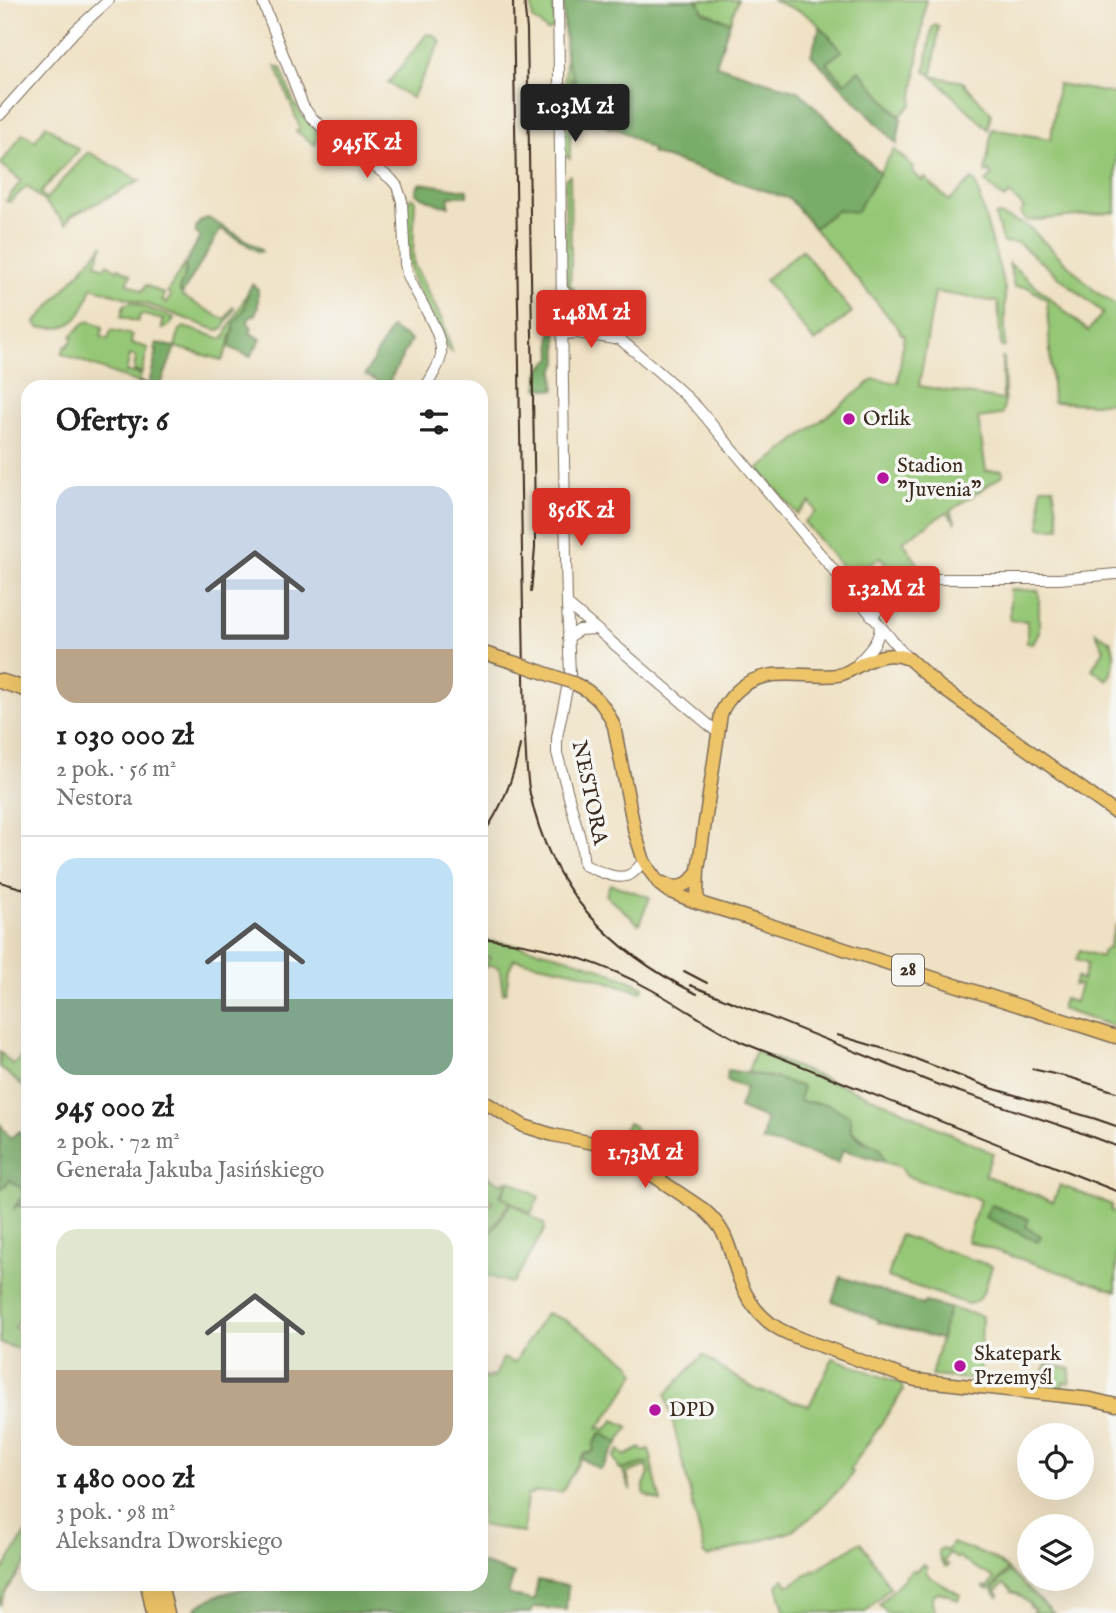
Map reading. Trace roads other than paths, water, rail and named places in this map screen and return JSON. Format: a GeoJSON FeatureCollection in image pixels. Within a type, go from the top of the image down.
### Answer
{"type":"FeatureCollection","features":[{"type":"Feature","properties":{"kind":"highway"},"geometry":{"type":"LineString","coordinates":[[0,673],[21,680]]}},
{"type":"Feature","properties":{"kind":"highway"},"geometry":{"type":"LineString","coordinates":[[0,681],[21,688]]}},
{"type":"Feature","properties":{"kind":"highway"},"geometry":{"type":"LineString","coordinates":[[149,1591],[154,1613]]}},
{"type":"Feature","properties":{"kind":"highway"},"geometry":{"type":"LineString","coordinates":[[162,1591],[167,1613]]}},
{"type":"Feature","properties":{"kind":"main road","name":"28"},"geometry":{"type":"LineString","coordinates":[[488,654],[573,683],[589,691],[606,709],[618,736],[635,833],[645,861],[665,890],[1116,1037]]}},
{"type":"Feature","properties":{"kind":"main road"},"geometry":{"type":"LineString","coordinates":[[700,902],[697,896],[698,870],[717,732],[724,705],[738,689],[755,678],[841,674],[872,658],[896,655],[909,659],[936,684],[1116,813]]}},
{"type":"Feature","properties":{"kind":"main road"},"geometry":{"type":"LineString","coordinates":[[657,880],[669,887],[682,886],[691,882],[698,870]]}},
{"type":"Feature","properties":{"kind":"main road"},"geometry":{"type":"LineString","coordinates":[[488,1104],[524,1126],[593,1143],[621,1154],[703,1209],[715,1219],[725,1234],[743,1287],[752,1304],[774,1325],[792,1335],[916,1380],[1091,1399],[1116,1405]]}},
{"type":"Feature","properties":{"kind":"street"},"geometry":{"type":"LineString","coordinates":[[0,115],[75,31],[109,0]]}},
{"type":"Feature","properties":{"kind":"street"},"geometry":{"type":"LineString","coordinates":[[262,0],[303,106],[322,127],[391,179],[401,194],[407,273],[436,331],[441,349],[439,362],[430,380]]}},
{"type":"Feature","properties":{"kind":"street","name":"NESTORA"},"geometry":{"type":"LineString","coordinates":[[558,0],[564,461],[570,674],[557,737],[557,753],[581,842],[584,866],[623,877],[632,874],[645,861]]}},
{"type":"Feature","properties":{"kind":"street"},"geometry":{"type":"LineString","coordinates":[[562,289],[584,311],[670,380],[698,408],[909,659]]}},
{"type":"Feature","properties":{"kind":"street"},"geometry":{"type":"LineString","coordinates":[[563,320],[567,313],[573,310],[584,311]]}},
{"type":"Feature","properties":{"kind":"street"},"geometry":{"type":"LineString","coordinates":[[563,334],[578,333],[620,340]]}},
{"type":"Feature","properties":{"kind":"street"},"geometry":{"type":"LineString","coordinates":[[871,615],[923,581],[931,579],[1059,579],[1116,574]]}},
{"type":"Feature","properties":{"kind":"street"},"geometry":{"type":"LineString","coordinates":[[567,604],[717,732]]}},
{"type":"Feature","properties":{"kind":"street"},"geometry":{"type":"LineString","coordinates":[[856,667],[875,644],[880,626]]}},
{"type":"Feature","properties":{"kind":"street"},"geometry":{"type":"LineString","coordinates":[[568,638],[579,630],[596,629]]}},
{"type":"Feature","properties":{"kind":"street"},"geometry":{"type":"LineString","coordinates":[[875,644],[884,641],[897,645]]}},
{"type":"Feature","properties":{"kind":"street"},"geometry":{"type":"LineString","coordinates":[[697,715],[710,715],[724,705]]}},
{"type":"Feature","properties":{"kind":"railway"},"geometry":{"type":"LineString","coordinates":[[513,0],[525,735],[530,794],[553,860],[569,889],[589,914],[637,958],[697,994]]}},
{"type":"Feature","properties":{"kind":"railway"},"geometry":{"type":"LineString","coordinates":[[524,0],[527,30],[535,518],[531,592]]}},
{"type":"Feature","properties":{"kind":"railway"},"geometry":{"type":"LineString","coordinates":[[488,826],[506,793],[520,745]]}},
{"type":"Feature","properties":{"kind":"railway"},"geometry":{"type":"LineString","coordinates":[[0,882],[21,888]]}},
{"type":"Feature","properties":{"kind":"railway"},"geometry":{"type":"LineString","coordinates":[[488,939],[548,949],[612,970],[741,1042],[1116,1191]]}},
{"type":"Feature","properties":{"kind":"railway"},"geometry":{"type":"LineString","coordinates":[[684,971],[707,983]]}},
{"type":"Feature","properties":{"kind":"railway"},"geometry":{"type":"LineString","coordinates":[[690,985],[936,1084],[1116,1146]]}},
{"type":"Feature","properties":{"kind":"railway"},"geometry":{"type":"LineString","coordinates":[[837,1035],[908,1056],[991,1088],[1116,1126]]}},
{"type":"Feature","properties":{"kind":"railway"},"geometry":{"type":"LineString","coordinates":[[1032,1069],[1116,1092]]}},
{"type":"Feature","properties":{"kind":"place","name":"Orlik"},"geometry":{"type":"Point","coordinates":[849,419]}},
{"type":"Feature","properties":{"kind":"place","name":"Stadion \"Juvenia\""},"geometry":{"type":"Point","coordinates":[883,478]}},
{"type":"Feature","properties":{"kind":"place","name":"Skatepark Przemyśl"},"geometry":{"type":"Point","coordinates":[960,1366]}},
{"type":"Feature","properties":{"kind":"place","name":"DPD"},"geometry":{"type":"Point","coordinates":[655,1410]}}]}
